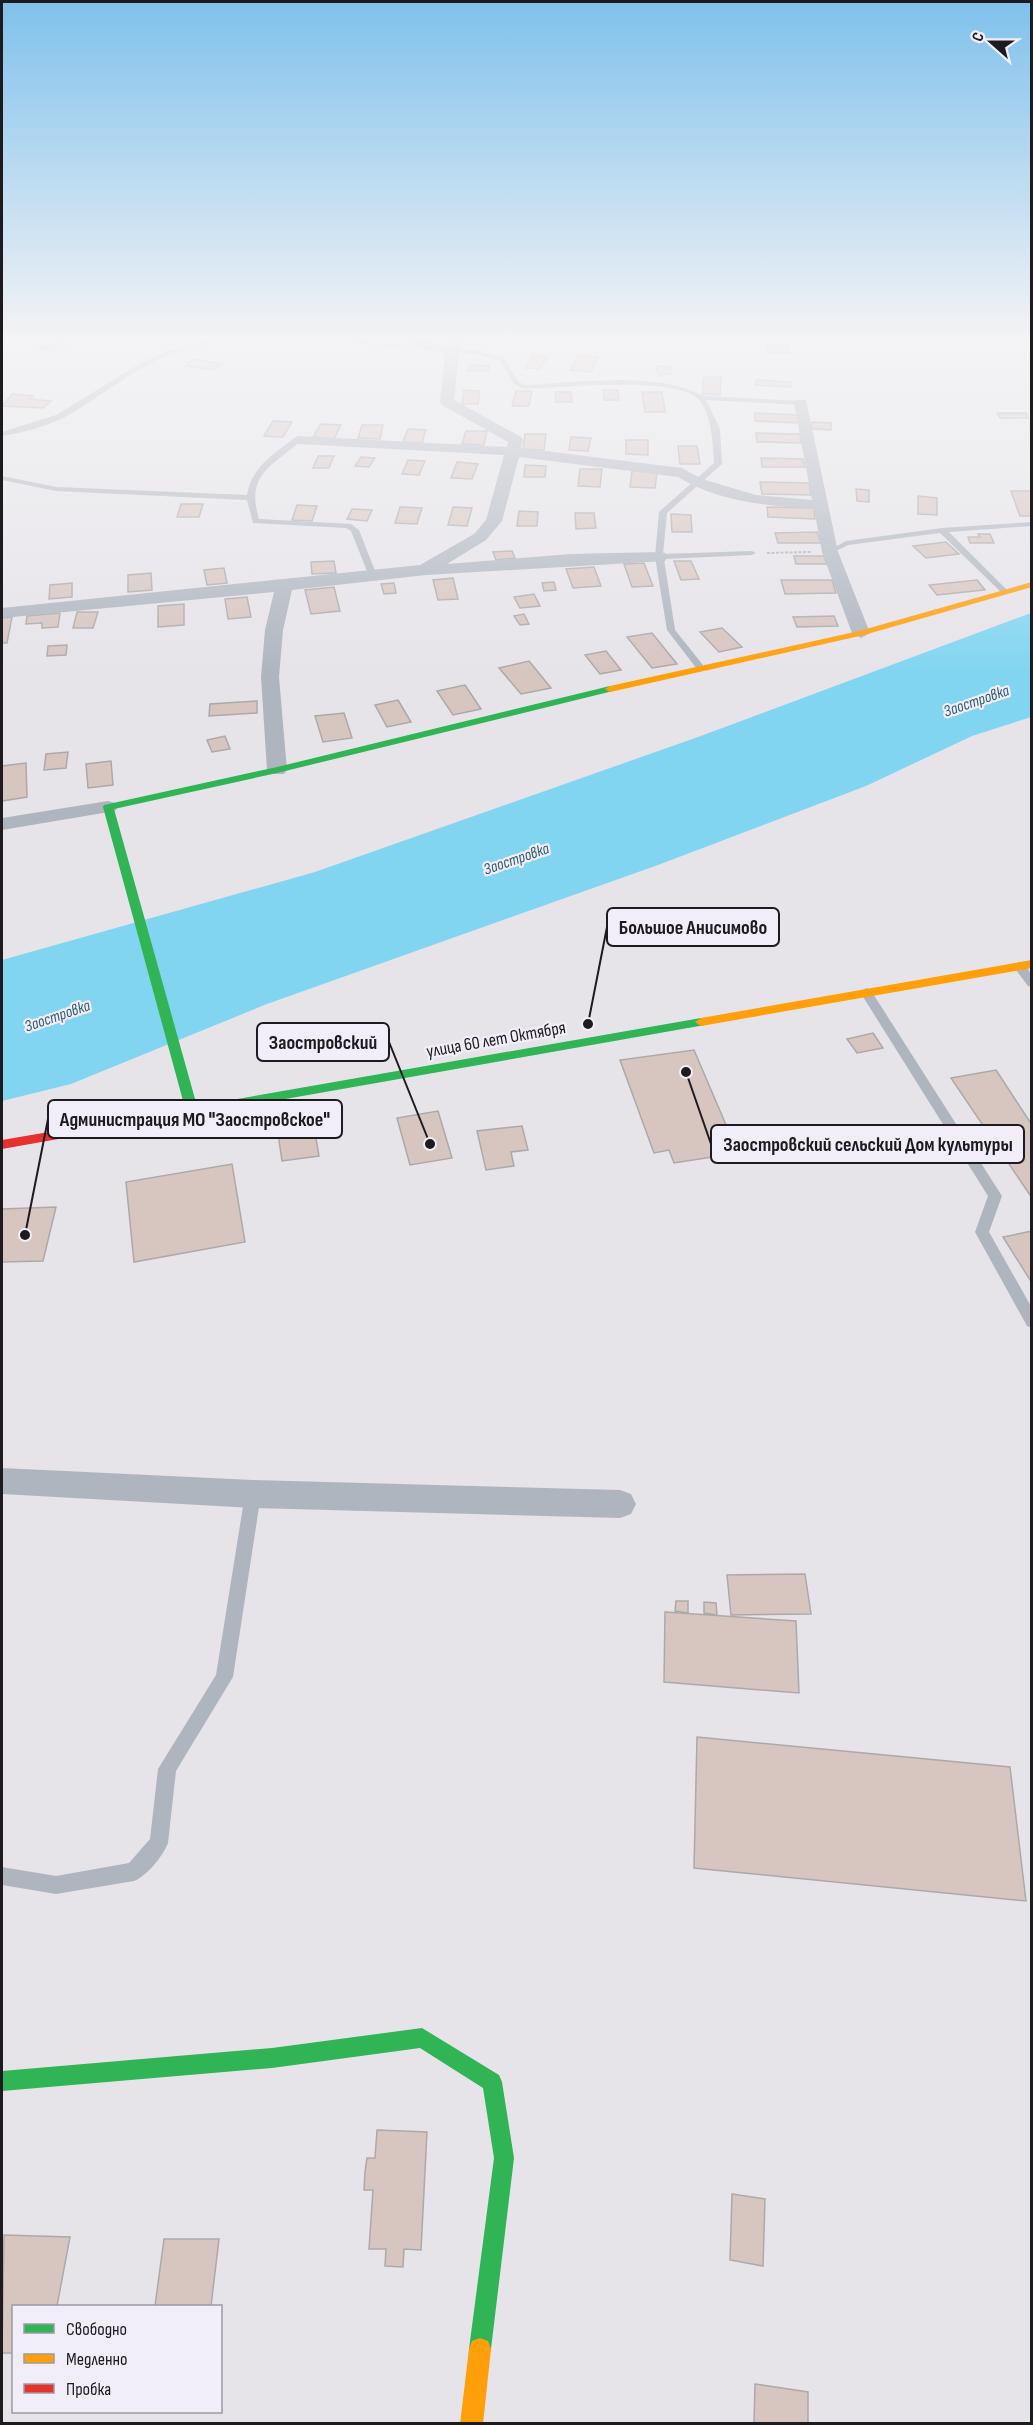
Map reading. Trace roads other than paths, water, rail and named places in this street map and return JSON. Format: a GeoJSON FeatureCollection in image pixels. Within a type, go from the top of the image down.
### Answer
{"type":"FeatureCollection","features":[{"type":"Feature","properties":{"kind":"street"},"geometry":{"type":"LineString","coordinates":[[461,448],[498,450],[682,473],[697,482],[754,500],[819,505]]}},
{"type":"Feature","properties":{"kind":"street"},"geometry":{"type":"LineString","coordinates":[[424,570],[480,537],[494,521],[514,448]]}},
{"type":"Feature","properties":{"kind":"street"},"geometry":{"type":"LineString","coordinates":[[809,448],[819,505],[831,552],[861,633]]}},
{"type":"Feature","properties":{"kind":"street"},"geometry":{"type":"LineString","coordinates":[[2,612],[284,586],[424,570],[571,559],[658,556]]}},
{"type":"Feature","properties":{"kind":"street"},"geometry":{"type":"LineString","coordinates":[[2,824],[108,807],[277,770],[700,667],[861,633],[1032,584]]}},
{"type":"Feature","properties":{"kind":"street"},"geometry":{"type":"LineString","coordinates":[[277,770],[270,677],[274,630],[284,586]]}},
{"type":"Feature","properties":{"kind":"street"},"geometry":{"type":"LineString","coordinates":[[108,807],[192,1110]]}},
{"type":"Feature","properties":{"kind":"street","name":"улица 60 лет Октября"},"geometry":{"type":"LineString","coordinates":[[2,1145],[1025,965]]}},
{"type":"Feature","properties":{"kind":"street"},"geometry":{"type":"LineString","coordinates":[[2,1481],[253,1494],[620,1504]]}},
{"type":"Feature","properties":{"kind":"street"},"geometry":{"type":"LineString","coordinates":[[2,2081],[272,2058],[422,2038],[492,2082],[504,2158],[471,2424]]}},
{"type":"Feature","properties":{"kind":"lane"},"geometry":{"type":"LineString","coordinates":[[286,448],[269,459],[251,486],[251,508],[256,521],[348,526],[355,530],[373,576]]}},
{"type":"Feature","properties":{"kind":"lane"},"geometry":{"type":"LineString","coordinates":[[700,667],[671,630],[658,556],[663,512],[718,464],[717,448]]}},
{"type":"Feature","properties":{"kind":"lane"},"geometry":{"type":"LineString","coordinates":[[2,478],[56,489],[251,498]]}},
{"type":"Feature","properties":{"kind":"lane"},"geometry":{"type":"LineString","coordinates":[[831,552],[846,543],[942,530],[1032,524]]}},
{"type":"Feature","properties":{"kind":"lane"},"geometry":{"type":"LineString","coordinates":[[942,530],[1004,592]]}},
{"type":"Feature","properties":{"kind":"lane"},"geometry":{"type":"LineString","coordinates":[[658,556],[752,553]]}},
{"type":"Feature","properties":{"kind":"lane"},"geometry":{"type":"LineString","coordinates":[[1025,965],[1032,983]]}},
{"type":"Feature","properties":{"kind":"lane"},"geometry":{"type":"LineString","coordinates":[[866,992],[995,1196],[982,1232],[1032,1322]]}},
{"type":"Feature","properties":{"kind":"lane"},"geometry":{"type":"LineString","coordinates":[[2,1876],[56,1886],[134,1872],[159,1843],[167,1769],[224,1677],[253,1494]]}},
{"type":"Feature","properties":{"kind":"water","name":"Заостровка"},"geometry":{"type":"Polygon","coordinates":[[[1031,613],[1031,717],[972,736],[866,786],[658,865],[267,1004],[71,1084],[2,1101],[2,960],[315,872],[698,737],[1031,613]]]}},
{"type":"Feature","properties":{"kind":"place","name":"Большое Анисимово"},"geometry":{"type":"Point","coordinates":[588,1024]}},
{"type":"Feature","properties":{"kind":"place","name":"Заостровский сельский Дом культуры"},"geometry":{"type":"Point","coordinates":[686,1072]}},
{"type":"Feature","properties":{"kind":"place","name":"Заостровский"},"geometry":{"type":"Point","coordinates":[430,1144]}},
{"type":"Feature","properties":{"kind":"place","name":"Администрация МО \"Заостровское\""},"geometry":{"type":"Point","coordinates":[25,1235]}}]}
